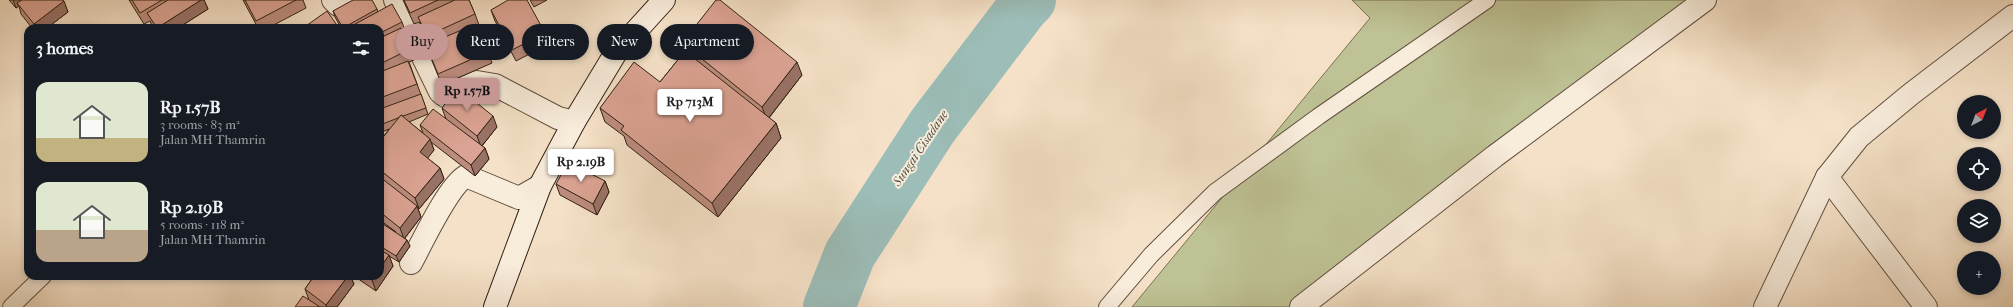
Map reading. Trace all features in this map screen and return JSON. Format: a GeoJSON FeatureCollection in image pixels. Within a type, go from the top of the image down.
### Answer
{"type":"FeatureCollection","features":[{"type":"Feature","properties":{"kind":"street"},"geometry":{"type":"LineString","coordinates":[[333,0],[338,5],[351,0]]}},
{"type":"Feature","properties":{"kind":"street"},"geometry":{"type":"LineString","coordinates":[[395,0],[440,92],[445,96],[477,82],[495,85],[526,102],[566,120]]}},
{"type":"Feature","properties":{"kind":"street"},"geometry":{"type":"LineString","coordinates":[[495,307],[566,120],[615,54],[664,0]]}},
{"type":"Feature","properties":{"kind":"street"},"geometry":{"type":"LineString","coordinates":[[1301,307],[1495,156],[1705,0]]}},
{"type":"Feature","properties":{"kind":"street"},"geometry":{"type":"LineString","coordinates":[[1765,307],[1827,177],[1859,137],[1911,94],[2013,16]]}},
{"type":"Feature","properties":{"kind":"street"},"geometry":{"type":"LineString","coordinates":[[412,263],[446,200],[460,179],[466,176],[519,198],[540,186]]}},
{"type":"Feature","properties":{"kind":"street"},"geometry":{"type":"LineString","coordinates":[[1827,177],[1926,307]]}},
{"type":"Feature","properties":{"kind":"lane"},"geometry":{"type":"LineString","coordinates":[[1107,307],[1151,255],[1214,192],[1319,116],[1487,0]]}},
{"type":"Feature","properties":{"kind":"lane"},"geometry":{"type":"LineString","coordinates":[[11,307],[39,280]]}},
{"type":"Feature","properties":{"kind":"green space"},"geometry":{"type":"Polygon","coordinates":[[[1352,0],[1702,0],[1315,307],[1132,307],[1370,18],[1352,0]]]}},
{"type":"Feature","properties":{"kind":"building"},"geometry":{"type":"Polygon","coordinates":[[[22,0],[64,1],[34,24],[17,3],[22,0]]]}},
{"type":"Feature","properties":{"kind":"building"},"geometry":{"type":"Polygon","coordinates":[[[132,0],[162,0],[140,13],[132,0]]]}},
{"type":"Feature","properties":{"kind":"building"},"geometry":{"type":"Polygon","coordinates":[[[168,0],[201,0],[163,24],[154,24],[147,13],[168,0]]]}},
{"type":"Feature","properties":{"kind":"building"},"geometry":{"type":"Polygon","coordinates":[[[245,0],[296,0],[256,21],[245,0]]]}},
{"type":"Feature","properties":{"kind":"building"},"geometry":{"type":"Polygon","coordinates":[[[353,0],[372,0],[377,9],[350,24],[341,24],[333,11],[353,0]]]}},
{"type":"Feature","properties":{"kind":"building"},"geometry":{"type":"Polygon","coordinates":[[[404,0],[438,0],[410,13],[404,0]]]}},
{"type":"Feature","properties":{"kind":"building"},"geometry":{"type":"Polygon","coordinates":[[[455,0],[469,0],[475,14],[448,26],[448,24],[421,24],[418,17],[455,0]]]}},
{"type":"Feature","properties":{"kind":"building"},"geometry":{"type":"Polygon","coordinates":[[[508,0],[527,0],[540,24],[522,24],[522,45],[514,49],[514,24],[498,24],[491,10],[508,0]]]}},
{"type":"Feature","properties":{"kind":"building"},"geometry":{"type":"Polygon","coordinates":[[[716,0],[720,0],[750,24],[697,24],[716,0]]]}},
{"type":"Feature","properties":{"kind":"building"},"geometry":{"type":"Polygon","coordinates":[[[392,4],[402,22],[384,31],[384,24],[355,24],[392,4]]]}},
{"type":"Feature","properties":{"kind":"building"},"geometry":{"type":"Polygon","coordinates":[[[327,11],[336,24],[309,24],[327,11]]]}},
{"type":"Feature","properties":{"kind":"building"},"geometry":{"type":"Polygon","coordinates":[[[754,27],[797,62],[762,107],[703,60],[754,60],[754,27]]]}},
{"type":"Feature","properties":{"kind":"building"},"geometry":{"type":"Polygon","coordinates":[[[396,30],[396,56],[384,62],[384,36],[396,30]]]}},
{"type":"Feature","properties":{"kind":"building"},"geometry":{"type":"Polygon","coordinates":[[[456,32],[456,60],[470,60],[438,74],[432,60],[448,60],[448,36],[456,32]]]}},
{"type":"Feature","properties":{"kind":"building"},"geometry":{"type":"Polygon","coordinates":[[[678,60],[696,60],[776,123],[712,203],[621,130],[624,126],[600,108],[634,62],[660,82],[678,60]]]}},
{"type":"Feature","properties":{"kind":"building"},"geometry":{"type":"Polygon","coordinates":[[[408,61],[417,84],[384,96],[384,70],[408,61]]]}},
{"type":"Feature","properties":{"kind":"building"},"geometry":{"type":"Polygon","coordinates":[[[457,87],[493,116],[477,136],[442,108],[457,87]]]}},
{"type":"Feature","properties":{"kind":"building"},"geometry":{"type":"Polygon","coordinates":[[[421,94],[426,108],[403,116],[401,115],[398,118],[384,123],[384,108],[421,94]]]}},
{"type":"Feature","properties":{"kind":"building"},"geometry":{"type":"Polygon","coordinates":[[[433,109],[485,148],[471,165],[420,125],[433,109]]]}},
{"type":"Feature","properties":{"kind":"building"},"geometry":{"type":"Polygon","coordinates":[[[401,115],[430,139],[420,152],[440,168],[415,198],[384,173],[384,136],[401,115]]]}},
{"type":"Feature","properties":{"kind":"building"},"geometry":{"type":"Polygon","coordinates":[[[568,162],[605,181],[593,204],[556,184],[568,162]]]}},
{"type":"Feature","properties":{"kind":"building"},"geometry":{"type":"Polygon","coordinates":[[[384,180],[417,206],[400,228],[384,215],[384,180]]]}},
{"type":"Feature","properties":{"kind":"building"},"geometry":{"type":"Polygon","coordinates":[[[384,225],[407,240],[396,256],[384,248],[384,225]]]}},
{"type":"Feature","properties":{"kind":"building"},"geometry":{"type":"Polygon","coordinates":[[[384,252],[389,255],[384,262],[384,252]]]}},
{"type":"Feature","properties":{"kind":"building"},"geometry":{"type":"Polygon","coordinates":[[[311,280],[345,280],[326,305],[305,289],[311,280]]]}},
{"type":"Feature","properties":{"kind":"building"},"geometry":{"type":"Polygon","coordinates":[[[303,296],[320,307],[295,307],[303,296]]]}},
{"type":"Feature","properties":{"kind":"waterway","name":"Sungai Cisadane"},"geometry":{"type":"LineString","coordinates":[[829,307],[850,254],[932,127],[1023,7],[1030,0]]}}]}
